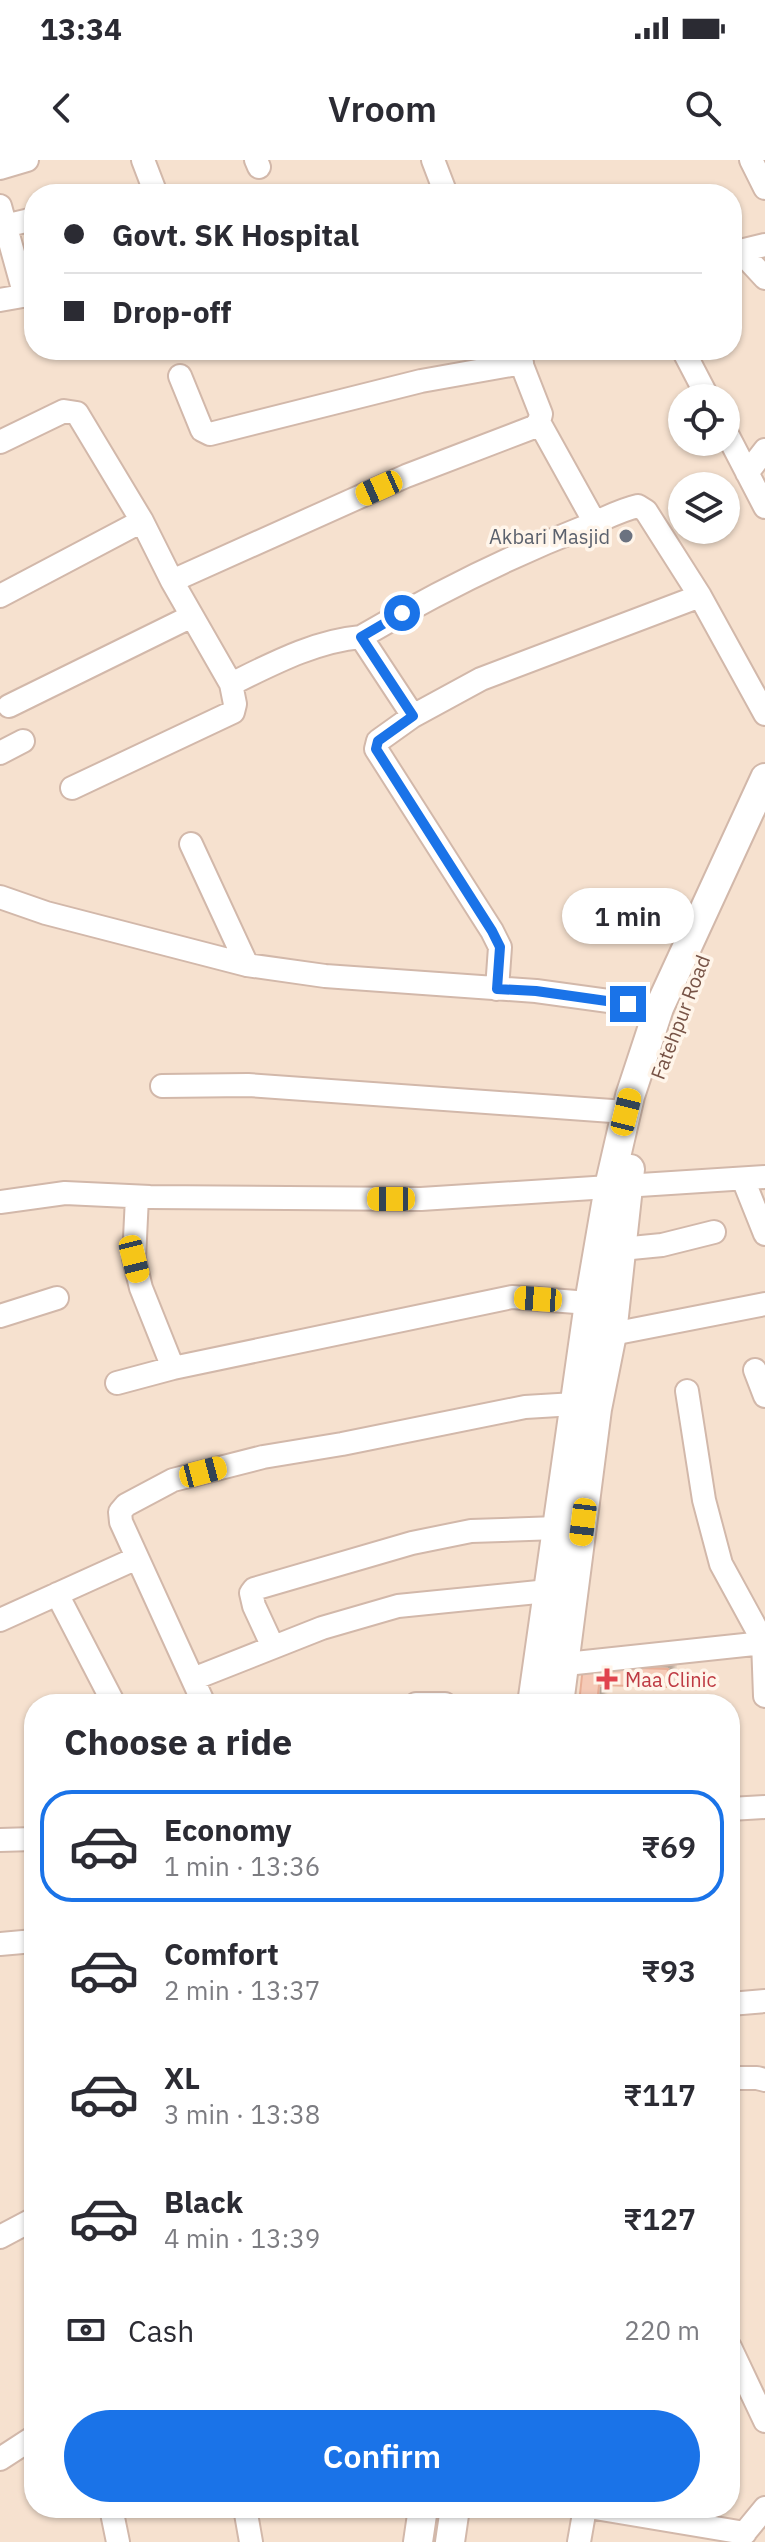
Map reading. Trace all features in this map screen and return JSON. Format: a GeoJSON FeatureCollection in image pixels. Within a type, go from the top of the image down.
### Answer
{"type":"FeatureCollection","features":[{"type":"Feature","properties":{"kind":"street"},"geometry":{"type":"LineString","coordinates":[[0,168],[27,160]]}},
{"type":"Feature","properties":{"kind":"street"},"geometry":{"type":"LineString","coordinates":[[143,160],[152,184]]}},
{"type":"Feature","properties":{"kind":"street"},"geometry":{"type":"LineString","coordinates":[[433,160],[442,184]]}},
{"type":"Feature","properties":{"kind":"street"},"geometry":{"type":"LineString","coordinates":[[751,160],[765,188]]}},
{"type":"Feature","properties":{"kind":"street"},"geometry":{"type":"LineString","coordinates":[[24,219],[2,220],[24,279]]}},
{"type":"Feature","properties":{"kind":"street"},"geometry":{"type":"LineString","coordinates":[[742,251],[765,245]]}},
{"type":"Feature","properties":{"kind":"street"},"geometry":{"type":"LineString","coordinates":[[742,257],[765,278]]}},
{"type":"Feature","properties":{"kind":"street"},"geometry":{"type":"LineString","coordinates":[[0,300],[24,296]]}},
{"type":"Feature","properties":{"kind":"street"},"geometry":{"type":"LineString","coordinates":[[180,376],[202,430],[210,434],[507,360]]}},
{"type":"Feature","properties":{"kind":"street"},"geometry":{"type":"LineString","coordinates":[[172,581],[406,476],[534,427],[541,414],[520,360]]}},
{"type":"Feature","properties":{"kind":"street"},"geometry":{"type":"LineString","coordinates":[[688,360],[701,384]]}},
{"type":"Feature","properties":{"kind":"street"},"geometry":{"type":"LineString","coordinates":[[0,442],[64,411],[77,413],[142,521],[172,581],[231,684],[235,704],[233,712],[72,788]]}},
{"type":"Feature","properties":{"kind":"street"},"geometry":{"type":"LineString","coordinates":[[539,422],[595,523]]}},
{"type":"Feature","properties":{"kind":"street"},"geometry":{"type":"LineString","coordinates":[[747,473],[765,450]]}},
{"type":"Feature","properties":{"kind":"street"},"geometry":{"type":"LineString","coordinates":[[738,456],[765,507]]}},
{"type":"Feature","properties":{"kind":"street"},"geometry":{"type":"LineString","coordinates":[[231,684],[321,645],[361,637],[422,601],[534,546],[638,506],[646,511],[700,596],[765,714]]}},
{"type":"Feature","properties":{"kind":"street"},"geometry":{"type":"LineString","coordinates":[[0,596],[142,521]]}},
{"type":"Feature","properties":{"kind":"street"},"geometry":{"type":"LineString","coordinates":[[497,989],[500,947],[376,749],[378,741],[413,716],[481,679],[700,596]]}},
{"type":"Feature","properties":{"kind":"street"},"geometry":{"type":"LineString","coordinates":[[9,706],[192,616]]}},
{"type":"Feature","properties":{"kind":"street"},"geometry":{"type":"LineString","coordinates":[[361,637],[413,716]]}},
{"type":"Feature","properties":{"kind":"street"},"geometry":{"type":"LineString","coordinates":[[0,753],[23,741]]}},
{"type":"Feature","properties":{"kind":"street"},"geometry":{"type":"LineString","coordinates":[[533,1694],[589,1303],[618,1186],[626,1112],[659,1008],[765,778]]}},
{"type":"Feature","properties":{"kind":"street","name":"Fatehpur Road"},"geometry":{"type":"LineString","coordinates":[[561,1694],[597,1409],[612,1334],[621,1249],[618,1186],[677,1013],[765,818]]}},
{"type":"Feature","properties":{"kind":"street"},"geometry":{"type":"LineString","coordinates":[[191,844],[247,965]]}},
{"type":"Feature","properties":{"kind":"street"},"geometry":{"type":"LineString","coordinates":[[0,897],[46,913],[247,965],[325,976],[536,991],[659,1008]]}},
{"type":"Feature","properties":{"kind":"street"},"geometry":{"type":"LineString","coordinates":[[162,1086],[248,1085],[626,1112]]}},
{"type":"Feature","properties":{"kind":"street"},"geometry":{"type":"LineString","coordinates":[[2,1196],[65,1193],[137,1197],[421,1199],[754,1178],[765,1234]]}},
{"type":"Feature","properties":{"kind":"street"},"geometry":{"type":"LineString","coordinates":[[137,1197],[134,1259],[141,1288],[173,1368]]}},
{"type":"Feature","properties":{"kind":"street"},"geometry":{"type":"LineString","coordinates":[[621,1249],[662,1245],[714,1232]]}},
{"type":"Feature","properties":{"kind":"street"},"geometry":{"type":"LineString","coordinates":[[117,1383],[173,1368],[512,1297],[589,1303]]}},
{"type":"Feature","properties":{"kind":"street"},"geometry":{"type":"LineString","coordinates":[[0,1316],[57,1298]]}},
{"type":"Feature","properties":{"kind":"street"},"geometry":{"type":"LineString","coordinates":[[612,1334],[765,1304]]}},
{"type":"Feature","properties":{"kind":"street"},"geometry":{"type":"LineString","coordinates":[[755,1370],[765,1396]]}},
{"type":"Feature","properties":{"kind":"street"},"geometry":{"type":"LineString","coordinates":[[687,1391],[704,1500],[721,1564],[764,1641],[765,1696]]}},
{"type":"Feature","properties":{"kind":"street"},"geometry":{"type":"LineString","coordinates":[[200,1694],[121,1522],[120,1512],[126,1505],[173,1480],[263,1457],[525,1407],[575,1404]]}},
{"type":"Feature","properties":{"kind":"street"},"geometry":{"type":"LineString","coordinates":[[273,1647],[254,1606],[251,1593],[254,1589],[412,1543],[471,1531],[557,1528]]}},
{"type":"Feature","properties":{"kind":"street"},"geometry":{"type":"LineString","coordinates":[[0,1620],[137,1558]]}},
{"type":"Feature","properties":{"kind":"street"},"geometry":{"type":"LineString","coordinates":[[193,1679],[322,1628],[398,1606],[548,1591]]}},
{"type":"Feature","properties":{"kind":"street"},"geometry":{"type":"LineString","coordinates":[[57,1594],[109,1694]]}},
{"type":"Feature","properties":{"kind":"street"},"geometry":{"type":"LineString","coordinates":[[566,1664],[764,1641]]}},
{"type":"Feature","properties":{"kind":"street"},"geometry":{"type":"LineString","coordinates":[[740,1808],[765,1807]]}},
{"type":"Feature","properties":{"kind":"street"},"geometry":{"type":"LineString","coordinates":[[0,1840],[24,1839]]}},
{"type":"Feature","properties":{"kind":"street"},"geometry":{"type":"LineString","coordinates":[[0,1944],[24,1942]]}},
{"type":"Feature","properties":{"kind":"street"},"geometry":{"type":"LineString","coordinates":[[740,2003],[765,2001]]}},
{"type":"Feature","properties":{"kind":"street"},"geometry":{"type":"LineString","coordinates":[[740,2078],[765,2080]]}},
{"type":"Feature","properties":{"kind":"street"},"geometry":{"type":"LineString","coordinates":[[0,2237],[24,2224]]}},
{"type":"Feature","properties":{"kind":"street"},"geometry":{"type":"LineString","coordinates":[[740,2368],[765,2421]]}},
{"type":"Feature","properties":{"kind":"street"},"geometry":{"type":"LineString","coordinates":[[0,2459],[24,2443]]}},
{"type":"Feature","properties":{"kind":"street"},"geometry":{"type":"LineString","coordinates":[[691,2518],[741,2538],[765,2508]]}},
{"type":"Feature","properties":{"kind":"street"},"geometry":{"type":"LineString","coordinates":[[113,2518],[118,2542]]}},
{"type":"Feature","properties":{"kind":"street"},"geometry":{"type":"LineString","coordinates":[[247,2518],[251,2542]]}},
{"type":"Feature","properties":{"kind":"street"},"geometry":{"type":"LineString","coordinates":[[418,2542],[422,2518]]}},
{"type":"Feature","properties":{"kind":"street"},"geometry":{"type":"LineString","coordinates":[[450,2542],[454,2518]]}},
{"type":"Feature","properties":{"kind":"street"},"geometry":{"type":"LineString","coordinates":[[579,2542],[583,2518]]}},
{"type":"Feature","properties":{"kind":"shaded area"},"geometry":{"type":"Polygon","coordinates":[[[0,160],[765,160],[765,2542],[0,2542],[0,160]]]}},
{"type":"Feature","properties":{"kind":"building"},"geometry":{"type":"Polygon","coordinates":[[[583,1666],[668,1669],[666,1687],[599,1685],[598,1694],[580,1694],[583,1666]]]}},
{"type":"Feature","properties":{"kind":"place","name":"Akbari Masjid"},"geometry":{"type":"Point","coordinates":[626,536]}},
{"type":"Feature","properties":{"kind":"place","name":"Maa Clinic"},"geometry":{"type":"Point","coordinates":[607,1679]}},
{"type":"Feature","properties":{"kind":"route"},"geometry":{"type":"LineString","coordinates":[[402,613],[361,637],[413,716],[378,741],[376,749],[492,931],[500,947],[497,989],[536,991],[628,1004]]}}]}
